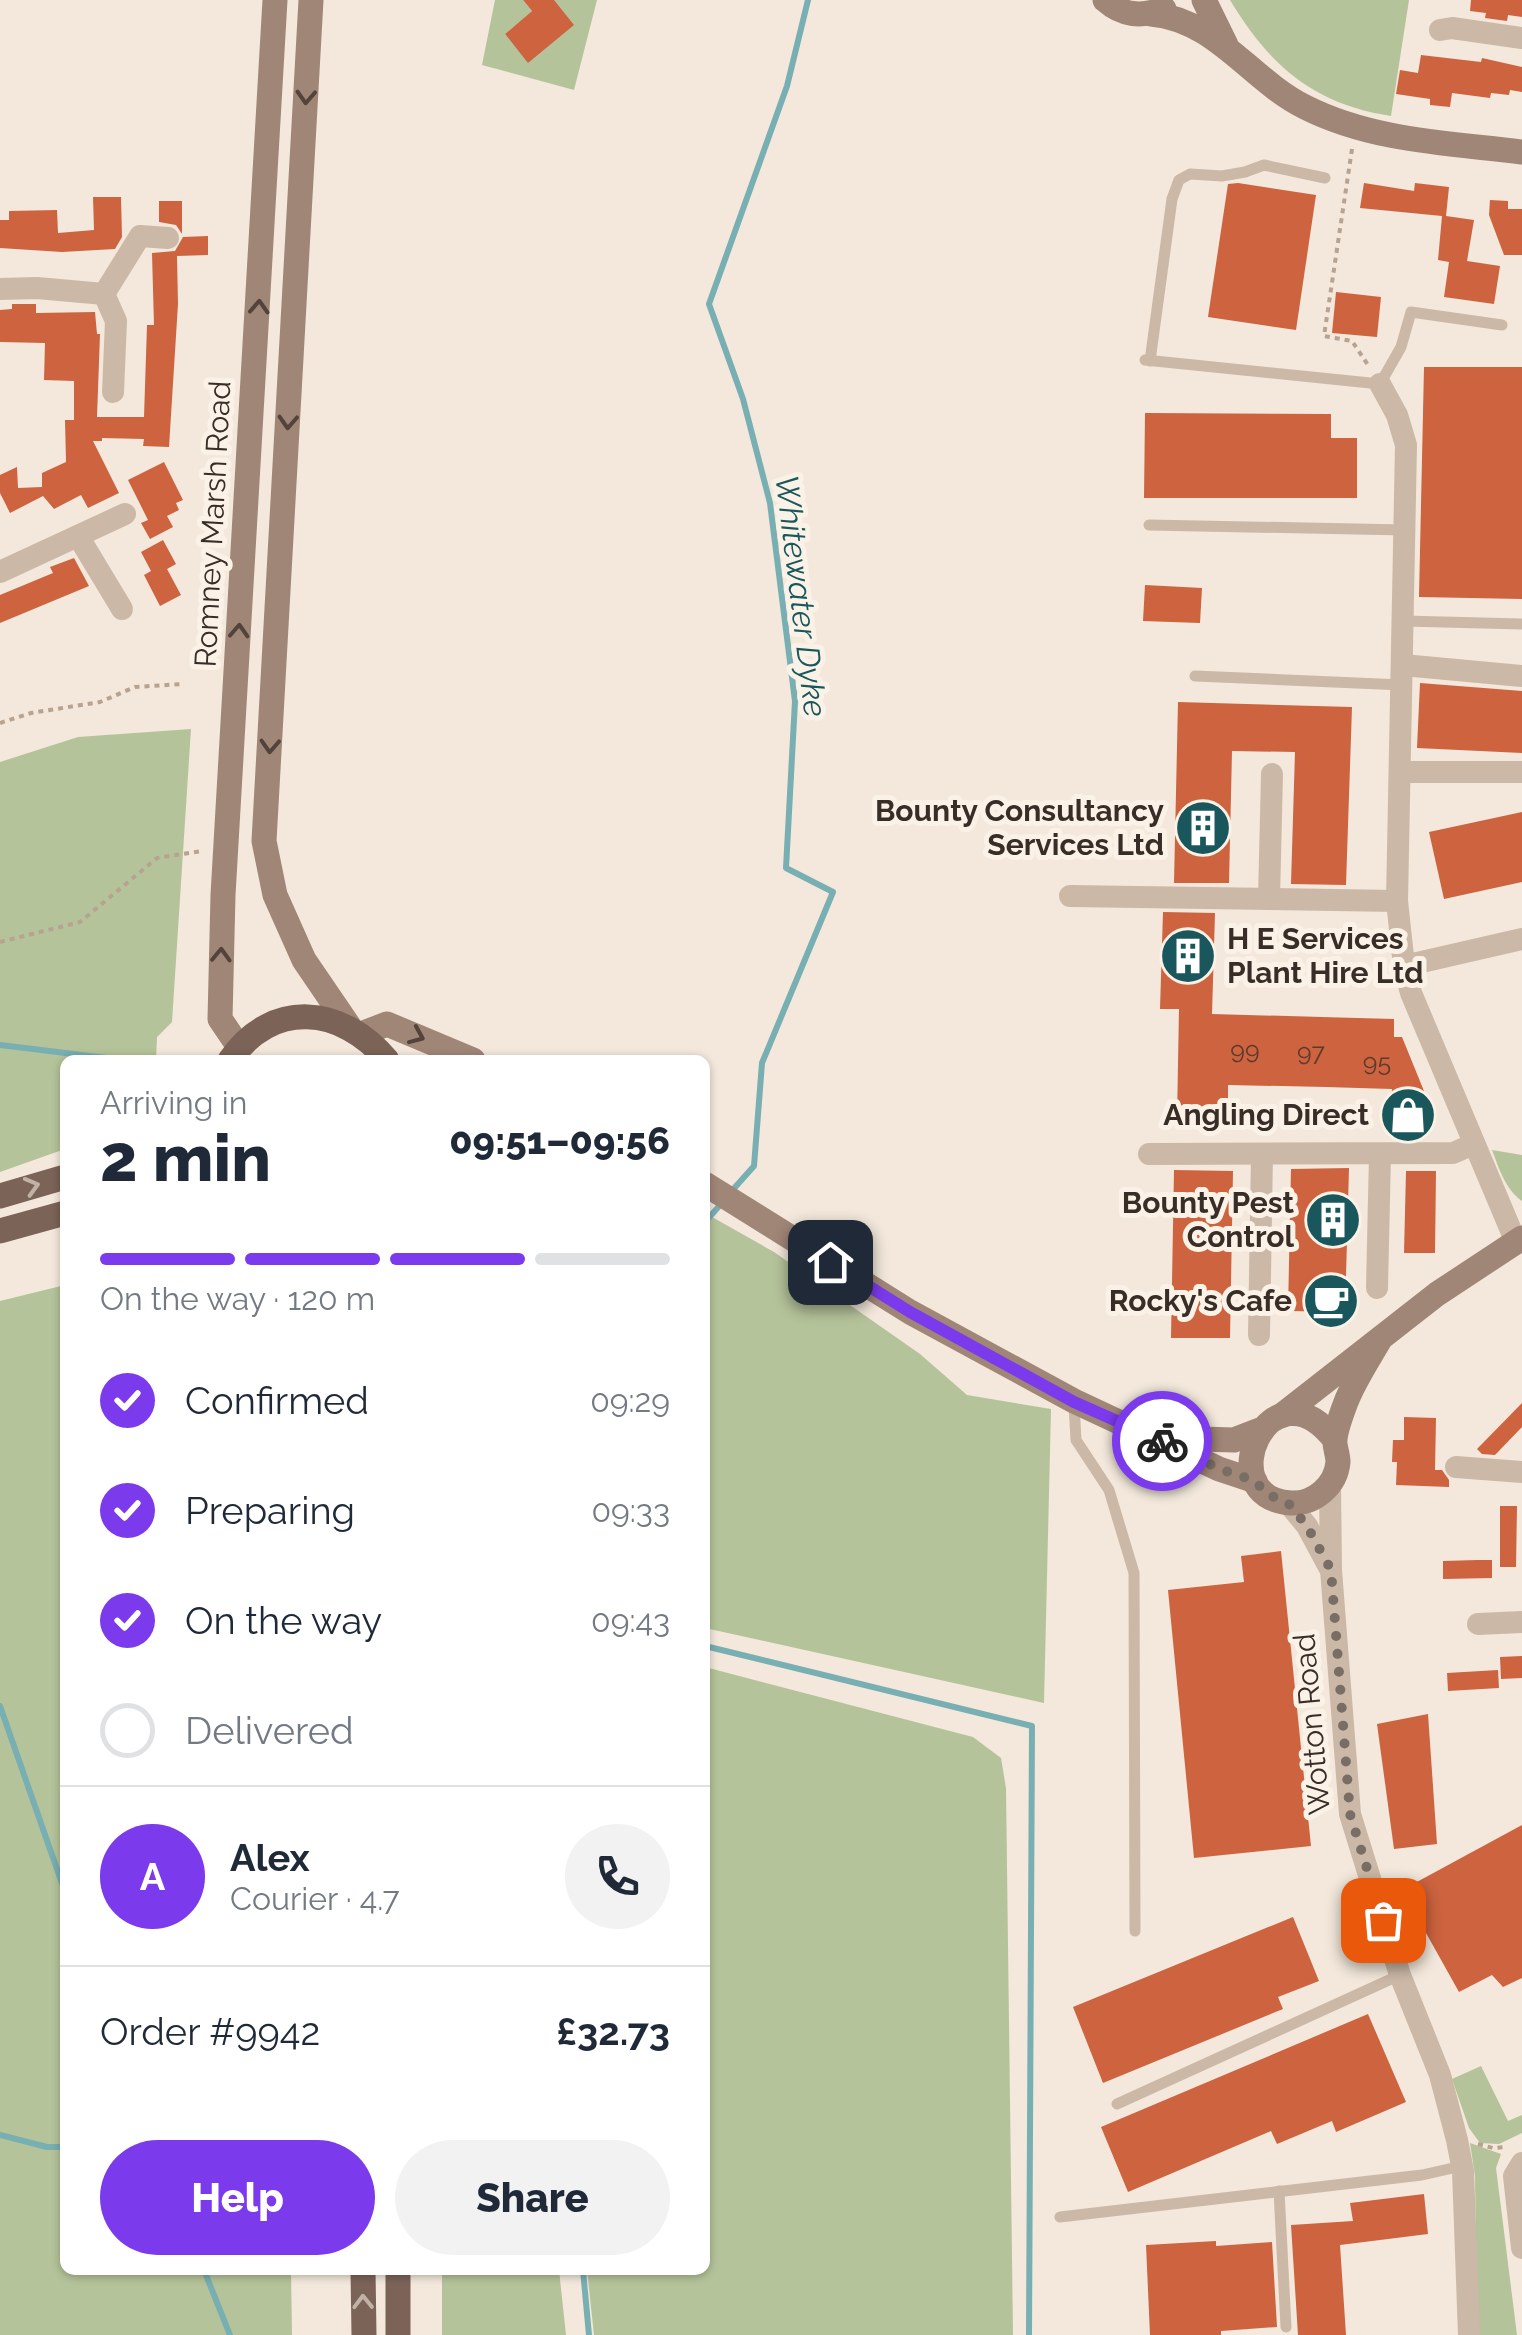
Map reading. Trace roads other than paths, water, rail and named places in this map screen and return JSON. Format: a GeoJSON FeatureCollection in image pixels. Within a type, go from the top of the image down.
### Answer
{"type":"FeatureCollection","features":[{"type":"Feature","properties":{"kind":"main road"},"geometry":{"type":"LineString","coordinates":[[234,1054],[262,1028],[290,1018],[320,1017],[355,1030],[381,1055]]}},
{"type":"Feature","properties":{"kind":"main road"},"geometry":{"type":"LineString","coordinates":[[0,1196],[60,1178]]}},
{"type":"Feature","properties":{"kind":"main road"},"geometry":{"type":"LineString","coordinates":[[0,1231],[60,1214]]}},
{"type":"Feature","properties":{"kind":"main road"},"geometry":{"type":"LineString","coordinates":[[363,2275],[364,2335]]}},
{"type":"Feature","properties":{"kind":"main road"},"geometry":{"type":"LineString","coordinates":[[398,2275],[398,2335]]}},
{"type":"Feature","properties":{"kind":"street","name":"Romney Marsh Road"},"geometry":{"type":"LineString","coordinates":[[234,1054],[220,1019],[226,848],[275,0]]}},
{"type":"Feature","properties":{"kind":"street"},"geometry":{"type":"LineString","coordinates":[[311,0],[264,840],[275,894],[304,960],[355,1030],[386,1024],[462,1055]]}},
{"type":"Feature","properties":{"kind":"street"},"geometry":{"type":"LineString","coordinates":[[1150,14],[1176,0]]}},
{"type":"Feature","properties":{"kind":"street"},"geometry":{"type":"LineString","coordinates":[[1204,0],[1229,49]]}},
{"type":"Feature","properties":{"kind":"street"},"geometry":{"type":"LineString","coordinates":[[1104,1],[1128,14],[1178,16],[1304,106],[1356,128],[1397,137],[1522,152]]}},
{"type":"Feature","properties":{"kind":"street"},"geometry":{"type":"LineString","coordinates":[[1440,30],[1452,28],[1522,38]]}},
{"type":"Feature","properties":{"kind":"street"},"geometry":{"type":"LineString","coordinates":[[104,294],[140,236],[168,238]]}},
{"type":"Feature","properties":{"kind":"street"},"geometry":{"type":"LineString","coordinates":[[0,289],[104,294]]}},
{"type":"Feature","properties":{"kind":"street"},"geometry":{"type":"LineString","coordinates":[[104,294],[116,321],[113,392]]}},
{"type":"Feature","properties":{"kind":"street"},"geometry":{"type":"LineString","coordinates":[[1380,384],[1397,415],[1406,445],[1398,901],[1404,966],[1411,993],[1474,1144],[1518,1239]]}},
{"type":"Feature","properties":{"kind":"street"},"geometry":{"type":"LineString","coordinates":[[0,572],[124,514]]}},
{"type":"Feature","properties":{"kind":"street"},"geometry":{"type":"LineString","coordinates":[[78,536],[122,609]]}},
{"type":"Feature","properties":{"kind":"street"},"geometry":{"type":"LineString","coordinates":[[1403,675],[1522,676]]}},
{"type":"Feature","properties":{"kind":"street"},"geometry":{"type":"LineString","coordinates":[[1401,772],[1522,772]]}},
{"type":"Feature","properties":{"kind":"street"},"geometry":{"type":"LineString","coordinates":[[1269,899],[1272,774]]}},
{"type":"Feature","properties":{"kind":"street"},"geometry":{"type":"LineString","coordinates":[[1070,896],[1398,901]]}},
{"type":"Feature","properties":{"kind":"street"},"geometry":{"type":"LineString","coordinates":[[1404,966],[1522,939]]}},
{"type":"Feature","properties":{"kind":"street"},"geometry":{"type":"LineString","coordinates":[[1149,1154],[1453,1153],[1474,1144]]}},
{"type":"Feature","properties":{"kind":"street"},"geometry":{"type":"LineString","coordinates":[[1259,1335],[1262,1154]]}},
{"type":"Feature","properties":{"kind":"street"},"geometry":{"type":"LineString","coordinates":[[1377,1288],[1380,1154]]}},
{"type":"Feature","properties":{"kind":"street","name":"Wotton Road"},"geometry":{"type":"LineString","coordinates":[[720,1193],[910,1312],[1074,1402],[1220,1469],[1255,1481],[1267,1494],[1288,1503],[1307,1526],[1331,1570]]}},
{"type":"Feature","properties":{"kind":"street","name":"Wotton Road"},"geometry":{"type":"LineString","coordinates":[[1270,1423],[1437,1294],[1518,1239]]}},
{"type":"Feature","properties":{"kind":"street","name":"Wotton Road"},"geometry":{"type":"LineString","coordinates":[[1379,1340],[1347,1398],[1335,1440],[1338,1456],[1330,1486],[1331,1570],[1350,1814],[1400,1975],[1440,2075],[1458,2140],[1469,2335]]}},
{"type":"Feature","properties":{"kind":"street"},"geometry":{"type":"LineString","coordinates":[[1156,1438],[1234,1440],[1270,1423],[1304,1416],[1322,1424],[1335,1440]]}},
{"type":"Feature","properties":{"kind":"street"},"geometry":{"type":"LineString","coordinates":[[1255,1481],[1250,1458],[1252,1443],[1270,1423]]}},
{"type":"Feature","properties":{"kind":"street"},"geometry":{"type":"LineString","coordinates":[[1456,1467],[1522,1472]]}},
{"type":"Feature","properties":{"kind":"street"},"geometry":{"type":"LineString","coordinates":[[1288,1503],[1310,1500],[1330,1486]]}},
{"type":"Feature","properties":{"kind":"street"},"geometry":{"type":"LineString","coordinates":[[1478,1624],[1522,1622]]}},
{"type":"Feature","properties":{"kind":"street"},"geometry":{"type":"LineString","coordinates":[[1517,2164],[1522,2248]]}},
{"type":"Feature","properties":{"kind":"lane"},"geometry":{"type":"LineString","coordinates":[[1325,178],[1264,165],[1222,176],[1190,174],[1179,180],[1172,200],[1148,360],[1380,384],[1402,347],[1411,312],[1502,325]]}},
{"type":"Feature","properties":{"kind":"lane"},"geometry":{"type":"LineString","coordinates":[[1149,526],[1405,530]]}},
{"type":"Feature","properties":{"kind":"lane"},"geometry":{"type":"LineString","coordinates":[[1404,621],[1522,624]]}},
{"type":"Feature","properties":{"kind":"lane"},"geometry":{"type":"LineString","coordinates":[[1195,676],[1403,675]]}},
{"type":"Feature","properties":{"kind":"lane"},"geometry":{"type":"LineString","coordinates":[[1074,1402],[1076,1440],[1109,1490],[1134,1572],[1135,1931]]}},
{"type":"Feature","properties":{"kind":"lane"},"geometry":{"type":"LineString","coordinates":[[1117,2104],[1400,1975]]}},
{"type":"Feature","properties":{"kind":"lane"},"geometry":{"type":"LineString","coordinates":[[1060,2217],[1422,2175],[1462,2166]]}},
{"type":"Feature","properties":{"kind":"lane"},"geometry":{"type":"LineString","coordinates":[[1279,2192],[1286,2327]]}},
{"type":"Feature","properties":{"kind":"waterway","name":"Whitewater Dyke"},"geometry":{"type":"LineString","coordinates":[[729,1194],[754,1166],[762,1063],[833,892],[786,868],[795,701],[770,503],[743,399],[709,304],[787,86],[808,0]]}},
{"type":"Feature","properties":{"kind":"waterway"},"geometry":{"type":"LineString","coordinates":[[0,1045],[82,1055]]}},
{"type":"Feature","properties":{"kind":"waterway","name":"Whitewater Dyke"},"geometry":{"type":"LineString","coordinates":[[710,1216],[721,1204]]}},
{"type":"Feature","properties":{"kind":"waterway"},"geometry":{"type":"LineString","coordinates":[[710,1647],[1032,1726],[1029,2335]]}},
{"type":"Feature","properties":{"kind":"waterway"},"geometry":{"type":"LineString","coordinates":[[0,1706],[60,1878]]}},
{"type":"Feature","properties":{"kind":"waterway"},"geometry":{"type":"LineString","coordinates":[[0,2135],[60,2147]]}},
{"type":"Feature","properties":{"kind":"waterway"},"geometry":{"type":"LineString","coordinates":[[206,2275],[230,2335]]}},
{"type":"Feature","properties":{"kind":"waterway"},"geometry":{"type":"LineString","coordinates":[[583,2275],[589,2335]]}},
{"type":"Feature","properties":{"kind":"place","name":"Bounty Consultancy Services Ltd"},"geometry":{"type":"Point","coordinates":[1203,828]}},
{"type":"Feature","properties":{"kind":"place","name":"H E Services Plant Hire Ltd"},"geometry":{"type":"Point","coordinates":[1188,956]}},
{"type":"Feature","properties":{"kind":"place","name":"Angling Direct"},"geometry":{"type":"Point","coordinates":[1408,1115]}},
{"type":"Feature","properties":{"kind":"place","name":"Bounty Pest Control"},"geometry":{"type":"Point","coordinates":[1333,1220]}},
{"type":"Feature","properties":{"kind":"place","name":"Rocky's Cafe"},"geometry":{"type":"Point","coordinates":[1331,1301]}}]}
